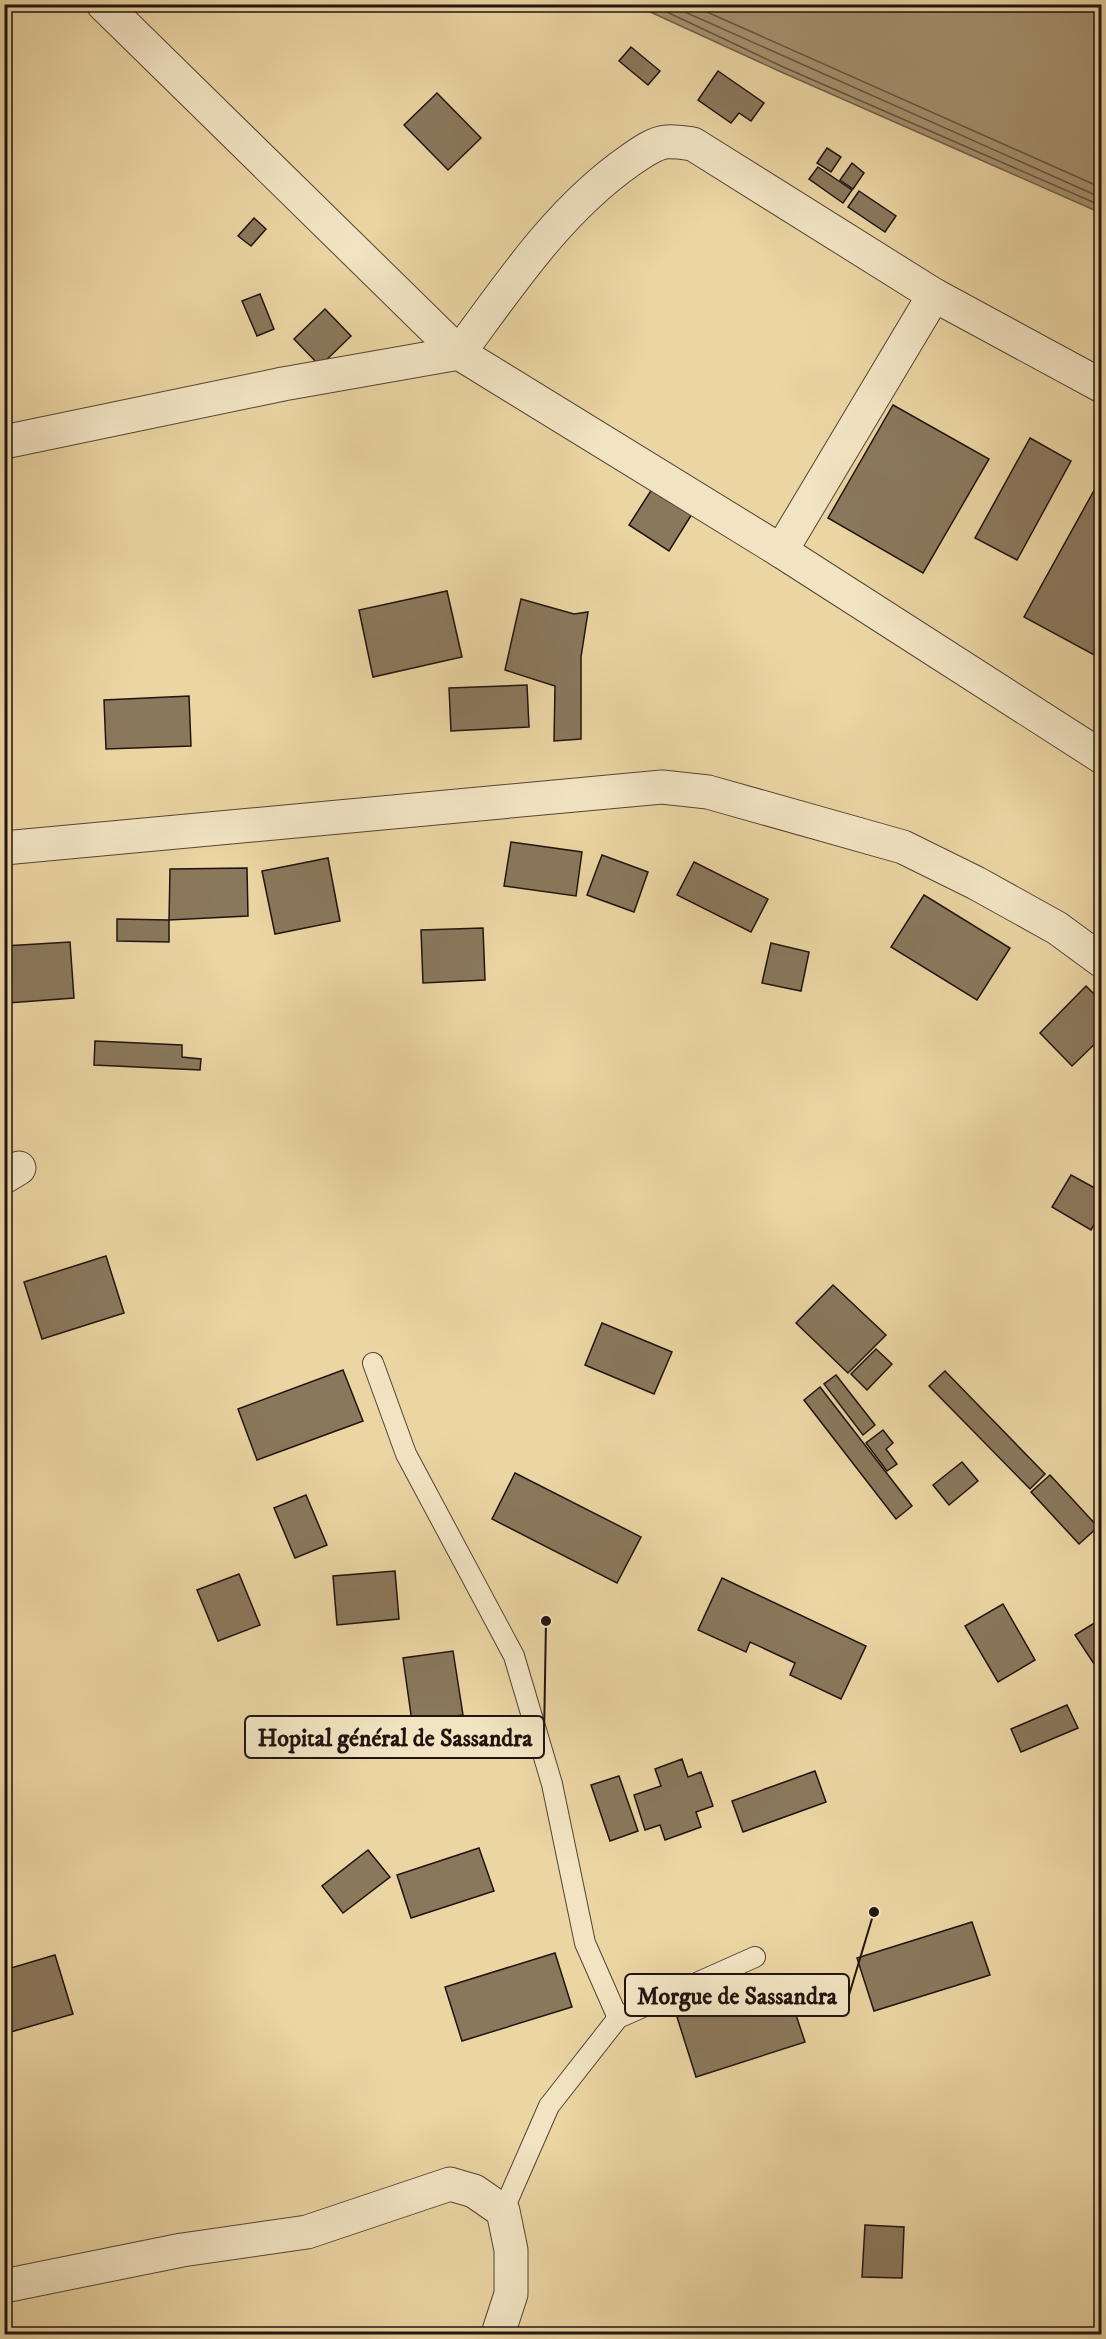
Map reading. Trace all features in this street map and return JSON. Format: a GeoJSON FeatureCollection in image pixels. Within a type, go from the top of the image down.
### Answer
{"type":"FeatureCollection","features":[{"type":"Feature","properties":{"kind":"street"},"geometry":{"type":"LineString","coordinates":[[103,4],[459,353],[781,550],[1101,757]]}},
{"type":"Feature","properties":{"kind":"street"},"geometry":{"type":"LineString","coordinates":[[4,442],[283,384],[459,353],[515,276],[573,207],[610,174],[638,155],[665,142],[693,144],[934,295],[1101,386]]}},
{"type":"Feature","properties":{"kind":"street"},"geometry":{"type":"LineString","coordinates":[[781,550],[934,295]]}},
{"type":"Feature","properties":{"kind":"street"},"geometry":{"type":"LineString","coordinates":[[4,848],[662,787],[708,792],[903,847],[976,883],[1057,928],[1101,961]]}},
{"type":"Feature","properties":{"kind":"street"},"geometry":{"type":"LineString","coordinates":[[4,2286],[182,2250],[307,2232],[450,2184],[474,2191],[503,2211],[511,2250],[511,2294],[498,2334]]}},
{"type":"Feature","properties":{"kind":"lane"},"geometry":{"type":"LineString","coordinates":[[373,1363],[406,1454],[514,1656],[552,1784],[585,1943],[618,2018]]}},
{"type":"Feature","properties":{"kind":"lane"},"geometry":{"type":"LineString","coordinates":[[503,2211],[549,2106],[618,2018],[755,1957]]}},
{"type":"Feature","properties":{"kind":"water"},"geometry":{"type":"Polygon","coordinates":[[[635,5],[1101,5],[1101,213],[779,71],[635,5]]]}},
{"type":"Feature","properties":{"kind":"building"},"geometry":{"type":"Polygon","coordinates":[[[631,47],[660,71],[648,85],[619,61],[631,47]]]}},
{"type":"Feature","properties":{"kind":"building"},"geometry":{"type":"Polygon","coordinates":[[[718,71],[764,103],[751,121],[739,113],[731,123],[698,100],[718,71]]]}},
{"type":"Feature","properties":{"kind":"building"},"geometry":{"type":"Polygon","coordinates":[[[437,93],[481,138],[448,170],[404,125],[437,93]]]}},
{"type":"Feature","properties":{"kind":"building"},"geometry":{"type":"Polygon","coordinates":[[[827,148],[841,157],[831,172],[817,163],[827,148]]]}},
{"type":"Feature","properties":{"kind":"building"},"geometry":{"type":"Polygon","coordinates":[[[852,163],[864,173],[853,189],[840,180],[852,163]]]}},
{"type":"Feature","properties":{"kind":"building"},"geometry":{"type":"Polygon","coordinates":[[[818,167],[852,190],[843,203],[809,179],[818,167]]]}},
{"type":"Feature","properties":{"kind":"building"},"geometry":{"type":"Polygon","coordinates":[[[859,191],[896,216],[885,232],[848,207],[859,191]]]}},
{"type":"Feature","properties":{"kind":"building"},"geometry":{"type":"Polygon","coordinates":[[[254,218],[266,229],[251,246],[238,236],[254,218]]]}},
{"type":"Feature","properties":{"kind":"building"},"geometry":{"type":"Polygon","coordinates":[[[260,294],[274,329],[257,336],[242,301],[260,294]]]}},
{"type":"Feature","properties":{"kind":"building"},"geometry":{"type":"Polygon","coordinates":[[[325,309],[351,336],[320,366],[294,339],[325,309]]]}},
{"type":"Feature","properties":{"kind":"building"},"geometry":{"type":"Polygon","coordinates":[[[893,405],[989,459],[923,573],[828,518],[893,405]]]}},
{"type":"Feature","properties":{"kind":"building"},"geometry":{"type":"Polygon","coordinates":[[[1030,438],[1071,461],[1017,560],[975,538],[1030,438]]]}},
{"type":"Feature","properties":{"kind":"building"},"geometry":{"type":"Polygon","coordinates":[[[1102,476],[1102,650],[1098,657],[1024,617],[1102,476]]]}},
{"type":"Feature","properties":{"kind":"building"},"geometry":{"type":"Polygon","coordinates":[[[652,489],[692,514],[669,551],[629,525],[652,489]]]}},
{"type":"Feature","properties":{"kind":"building"},"geometry":{"type":"Polygon","coordinates":[[[447,591],[462,657],[373,677],[359,610],[447,591]]]}},
{"type":"Feature","properties":{"kind":"building"},"geometry":{"type":"Polygon","coordinates":[[[521,599],[574,614],[588,612],[581,657],[581,739],[554,741],[555,686],[505,670],[521,599]]]}},
{"type":"Feature","properties":{"kind":"building"},"geometry":{"type":"Polygon","coordinates":[[[527,685],[529,727],[451,731],[449,688],[527,685]]]}},
{"type":"Feature","properties":{"kind":"building"},"geometry":{"type":"Polygon","coordinates":[[[189,696],[191,746],[106,749],[104,700],[189,696]]]}},
{"type":"Feature","properties":{"kind":"building"},"geometry":{"type":"Polygon","coordinates":[[[511,842],[582,852],[576,896],[504,886],[511,842]]]}},
{"type":"Feature","properties":{"kind":"building"},"geometry":{"type":"Polygon","coordinates":[[[602,855],[648,872],[634,912],[587,895],[602,855]]]}},
{"type":"Feature","properties":{"kind":"building"},"geometry":{"type":"Polygon","coordinates":[[[328,858],[340,921],[275,934],[262,871],[328,858]]]}},
{"type":"Feature","properties":{"kind":"building"},"geometry":{"type":"Polygon","coordinates":[[[694,862],[768,899],[751,932],[677,895],[694,862]]]}},
{"type":"Feature","properties":{"kind":"building"},"geometry":{"type":"Polygon","coordinates":[[[247,868],[248,916],[169,920],[170,869],[247,868]]]}},
{"type":"Feature","properties":{"kind":"building"},"geometry":{"type":"Polygon","coordinates":[[[924,895],[1010,948],[977,1000],[891,947],[924,895]]]}},
{"type":"Feature","properties":{"kind":"building"},"geometry":{"type":"Polygon","coordinates":[[[117,919],[169,920],[169,942],[117,941],[117,919]]]}},
{"type":"Feature","properties":{"kind":"building"},"geometry":{"type":"Polygon","coordinates":[[[483,928],[485,980],[423,983],[421,930],[483,928]]]}},
{"type":"Feature","properties":{"kind":"building"},"geometry":{"type":"Polygon","coordinates":[[[70,942],[74,998],[8,1003],[4,946],[70,942]]]}},
{"type":"Feature","properties":{"kind":"building"},"geometry":{"type":"Polygon","coordinates":[[[771,943],[809,952],[801,991],[762,983],[771,943]]]}},
{"type":"Feature","properties":{"kind":"building"},"geometry":{"type":"Polygon","coordinates":[[[1086,986],[1102,1002],[1102,1037],[1072,1066],[1040,1033],[1086,986]]]}},
{"type":"Feature","properties":{"kind":"building"},"geometry":{"type":"Polygon","coordinates":[[[95,1041],[182,1045],[182,1057],[201,1059],[200,1070],[94,1065],[95,1041]]]}},
{"type":"Feature","properties":{"kind":"building"},"geometry":{"type":"Polygon","coordinates":[[[1071,1175],[1102,1192],[1102,1211],[1091,1230],[1052,1207],[1071,1175]]]}},
{"type":"Feature","properties":{"kind":"building"},"geometry":{"type":"Polygon","coordinates":[[[106,1256],[124,1313],[42,1339],[24,1282],[106,1256]]]}},
{"type":"Feature","properties":{"kind":"building"},"geometry":{"type":"Polygon","coordinates":[[[833,1285],[886,1335],[848,1373],[796,1323],[833,1285]]]}},
{"type":"Feature","properties":{"kind":"building"},"geometry":{"type":"Polygon","coordinates":[[[602,1323],[672,1352],[654,1394],[585,1365],[602,1323]]]}},
{"type":"Feature","properties":{"kind":"building"},"geometry":{"type":"Polygon","coordinates":[[[876,1349],[892,1364],[867,1390],[851,1374],[876,1349]]]}},
{"type":"Feature","properties":{"kind":"building"},"geometry":{"type":"Polygon","coordinates":[[[343,1370],[363,1421],[257,1460],[238,1409],[343,1370]]]}},
{"type":"Feature","properties":{"kind":"building"},"geometry":{"type":"Polygon","coordinates":[[[945,1371],[1045,1474],[1030,1489],[929,1386],[945,1371]]]}},
{"type":"Feature","properties":{"kind":"building"},"geometry":{"type":"Polygon","coordinates":[[[836,1375],[875,1425],[863,1435],[824,1384],[836,1375]]]}},
{"type":"Feature","properties":{"kind":"building"},"geometry":{"type":"Polygon","coordinates":[[[820,1387],[912,1506],[896,1519],[804,1400],[820,1387]]]}},
{"type":"Feature","properties":{"kind":"building"},"geometry":{"type":"Polygon","coordinates":[[[883,1430],[893,1443],[886,1449],[897,1464],[887,1471],[866,1443],[883,1430]]]}},
{"type":"Feature","properties":{"kind":"building"},"geometry":{"type":"Polygon","coordinates":[[[962,1462],[978,1481],[949,1505],[933,1485],[962,1462]]]}},
{"type":"Feature","properties":{"kind":"building"},"geometry":{"type":"Polygon","coordinates":[[[515,1473],[641,1537],[617,1583],[492,1519],[515,1473]]]}},
{"type":"Feature","properties":{"kind":"building"},"geometry":{"type":"Polygon","coordinates":[[[1050,1475],[1098,1527],[1079,1544],[1031,1492],[1050,1475]]]}},
{"type":"Feature","properties":{"kind":"building"},"geometry":{"type":"Polygon","coordinates":[[[306,1495],[327,1545],[295,1558],[274,1508],[306,1495]]]}},
{"type":"Feature","properties":{"kind":"building"},"geometry":{"type":"Polygon","coordinates":[[[395,1571],[399,1619],[337,1625],[333,1576],[395,1571]]]}},
{"type":"Feature","properties":{"kind":"building"},"geometry":{"type":"Polygon","coordinates":[[[239,1574],[260,1625],[218,1641],[197,1590],[239,1574]]]}},
{"type":"Feature","properties":{"kind":"building"},"geometry":{"type":"Polygon","coordinates":[[[722,1578],[866,1646],[841,1699],[790,1675],[795,1663],[750,1642],[746,1652],[698,1630],[722,1578]]]}},
{"type":"Feature","properties":{"kind":"building"},"geometry":{"type":"Polygon","coordinates":[[[1003,1604],[1035,1660],[998,1682],[965,1626],[1003,1604]]]}},
{"type":"Feature","properties":{"kind":"building"},"geometry":{"type":"Polygon","coordinates":[[[1096,1622],[1102,1631],[1102,1676],[1075,1635],[1096,1622]]]}},
{"type":"Feature","properties":{"kind":"building"},"geometry":{"type":"Polygon","coordinates":[[[453,1651],[463,1715],[412,1722],[403,1658],[453,1651]]]}},
{"type":"Feature","properties":{"kind":"building"},"geometry":{"type":"Polygon","coordinates":[[[1067,1705],[1078,1728],[1021,1752],[1011,1729],[1067,1705]]]}},
{"type":"Feature","properties":{"kind":"building"},"geometry":{"type":"Polygon","coordinates":[[[682,1759],[688,1777],[701,1772],[713,1806],[696,1812],[701,1827],[665,1840],[660,1825],[645,1830],[634,1795],[661,1786],[655,1769],[682,1759]]]}},
{"type":"Feature","properties":{"kind":"building"},"geometry":{"type":"Polygon","coordinates":[[[815,1771],[826,1802],[743,1832],[732,1801],[815,1771]]]}},
{"type":"Feature","properties":{"kind":"building"},"geometry":{"type":"Polygon","coordinates":[[[619,1776],[638,1831],[610,1841],[591,1785],[619,1776]]]}},
{"type":"Feature","properties":{"kind":"building"},"geometry":{"type":"Polygon","coordinates":[[[479,1848],[494,1891],[411,1918],[397,1875],[479,1848]]]}},
{"type":"Feature","properties":{"kind":"building"},"geometry":{"type":"Polygon","coordinates":[[[368,1850],[390,1877],[343,1913],[322,1886],[368,1850]]]}},
{"type":"Feature","properties":{"kind":"building"},"geometry":{"type":"Polygon","coordinates":[[[972,1922],[990,1975],[874,2011],[857,1958],[972,1922]]]}},
{"type":"Feature","properties":{"kind":"building"},"geometry":{"type":"Polygon","coordinates":[[[555,1953],[572,2007],[462,2041],[445,1987],[555,1953]]]}},
{"type":"Feature","properties":{"kind":"building"},"geometry":{"type":"Polygon","coordinates":[[[55,1955],[73,2014],[4,2034],[4,1970],[55,1955]]]}},
{"type":"Feature","properties":{"kind":"building"},"geometry":{"type":"Polygon","coordinates":[[[785,1982],[805,2042],[696,2077],[677,2017],[785,1982]]]}},
{"type":"Feature","properties":{"kind":"building"},"geometry":{"type":"Polygon","coordinates":[[[865,2225],[904,2227],[902,2278],[862,2277],[865,2225]]]}},
{"type":"Feature","properties":{"kind":"place","name":"Hopital général de Sassandra"},"geometry":{"type":"Point","coordinates":[546,1621]}},
{"type":"Feature","properties":{"kind":"place","name":"Morgue de Sassandra"},"geometry":{"type":"Point","coordinates":[874,1912]}}]}
